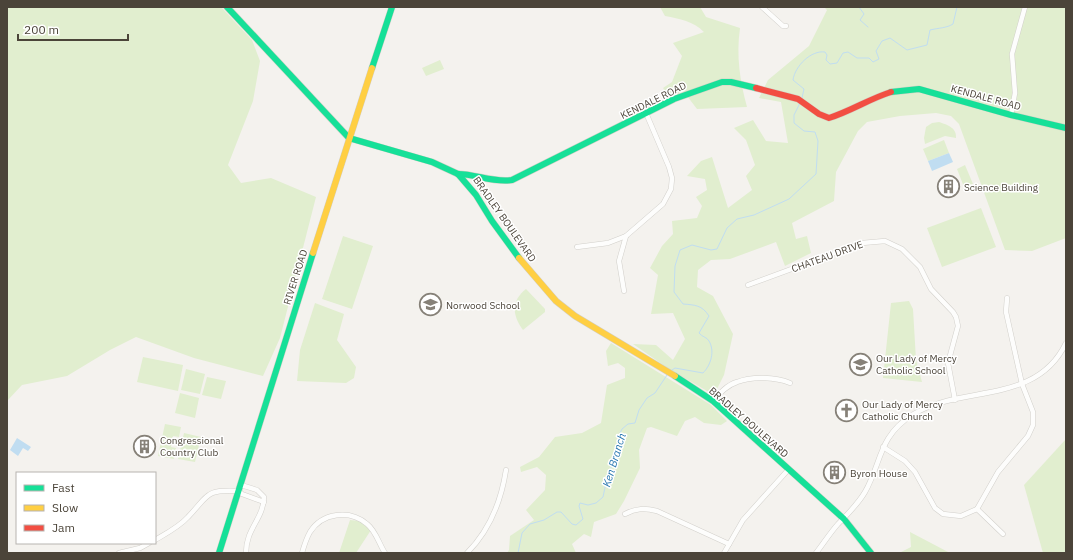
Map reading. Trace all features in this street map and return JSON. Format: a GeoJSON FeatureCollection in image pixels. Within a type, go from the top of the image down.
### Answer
{"type":"FeatureCollection","features":[{"type":"Feature","properties":{"kind":"main road"},"geometry":{"type":"LineString","coordinates":[[227,7],[349,138]]}},
{"type":"Feature","properties":{"kind":"main road","name":"RIVER ROAD"},"geometry":{"type":"LineString","coordinates":[[219,553],[349,138],[392,7]]}},
{"type":"Feature","properties":{"kind":"main road","name":"KENDALE ROAD"},"geometry":{"type":"LineString","coordinates":[[458,174],[471,174],[510,181],[674,99],[722,82],[731,82],[800,100],[818,114],[829,118],[835,117],[871,98],[891,92],[919,89],[1011,115],[1066,128]]}},
{"type":"Feature","properties":{"kind":"main road","name":"BRADLEY BOULEVARD"},"geometry":{"type":"LineString","coordinates":[[349,138],[432,162],[458,174],[476,194],[492,221],[522,262],[556,301],[576,316],[682,380],[713,401],[844,520],[871,553]]}},
{"type":"Feature","properties":{"kind":"street"},"geometry":{"type":"LineString","coordinates":[[762,7],[783,26],[786,26]]}},
{"type":"Feature","properties":{"kind":"street"},"geometry":{"type":"LineString","coordinates":[[1011,115],[1015,93],[1012,54],[1025,7]]}},
{"type":"Feature","properties":{"kind":"street"},"geometry":{"type":"LineString","coordinates":[[576,248],[608,243],[626,236],[663,204],[671,188],[672,178],[669,167],[646,114]]}},
{"type":"Feature","properties":{"kind":"street"},"geometry":{"type":"LineString","coordinates":[[624,291],[619,261],[626,236]]}},
{"type":"Feature","properties":{"kind":"street","name":"CHATEAU DRIVE"},"geometry":{"type":"LineString","coordinates":[[748,285],[862,243],[885,241],[902,248],[920,267],[931,289],[956,317],[958,326],[948,363],[955,400]]}},
{"type":"Feature","properties":{"kind":"street"},"geometry":{"type":"LineString","coordinates":[[883,447],[905,461],[915,472],[935,508],[943,514],[961,516],[977,509],[998,472],[1028,436],[1033,425],[1033,412],[1022,384],[1006,312],[1007,298]]}},
{"type":"Feature","properties":{"kind":"street"},"geometry":{"type":"LineString","coordinates":[[816,553],[856,506],[865,491],[883,447],[897,428],[911,416],[934,404],[1007,389],[1022,384],[1043,371],[1065,350],[1066,343]]}},
{"type":"Feature","properties":{"kind":"street"},"geometry":{"type":"LineString","coordinates":[[713,401],[729,386],[738,381],[782,379],[790,383]]}},
{"type":"Feature","properties":{"kind":"street"},"geometry":{"type":"LineString","coordinates":[[467,553],[485,531],[494,514],[499,502],[506,470]]}},
{"type":"Feature","properties":{"kind":"street"},"geometry":{"type":"LineString","coordinates":[[724,553],[743,520],[788,470]]}},
{"type":"Feature","properties":{"kind":"street"},"geometry":{"type":"LineString","coordinates":[[240,488],[242,494],[264,502]]}},
{"type":"Feature","properties":{"kind":"street"},"geometry":{"type":"LineString","coordinates":[[156,539],[178,526],[208,494],[221,490],[240,488],[262,494],[264,502],[262,511],[248,535],[246,553]]}},
{"type":"Feature","properties":{"kind":"street"},"geometry":{"type":"LineString","coordinates":[[625,514],[633,509],[657,511],[729,544]]}},
{"type":"Feature","properties":{"kind":"street"},"geometry":{"type":"LineString","coordinates":[[977,509],[1003,534]]}},
{"type":"Feature","properties":{"kind":"street"},"geometry":{"type":"LineString","coordinates":[[302,553],[307,537],[317,524],[326,517],[343,515],[359,518],[368,524],[385,553]]}},
{"type":"Feature","properties":{"kind":"street"},"geometry":{"type":"LineString","coordinates":[[119,553],[140,550]]}},
{"type":"Feature","properties":{"kind":"green space"},"geometry":{"type":"Polygon","coordinates":[[[7,7],[221,7],[252,40],[260,61],[253,101],[228,165],[241,183],[271,178],[316,197],[280,338],[263,376],[194,358],[136,337],[110,350],[67,376],[22,385],[7,401],[7,7]]]}},
{"type":"Feature","properties":{"kind":"green space"},"geometry":{"type":"Polygon","coordinates":[[[660,7],[700,7],[706,17],[740,28],[738,48],[739,68],[747,107],[697,109],[684,92],[670,97],[663,88],[672,82],[682,56],[673,43],[704,32],[691,23],[681,19],[665,16],[660,7]]]}},
{"type":"Feature","properties":{"kind":"green space"},"geometry":{"type":"Polygon","coordinates":[[[824,7],[1066,7],[1066,238],[1032,251],[1005,250],[959,124],[951,116],[936,113],[900,116],[867,122],[858,131],[836,172],[834,201],[792,223],[796,239],[807,236],[811,253],[785,266],[776,242],[730,259],[711,260],[698,270],[697,287],[713,296],[733,334],[724,375],[714,395],[669,369],[633,344],[656,345],[673,360],[685,339],[673,313],[651,314],[658,275],[650,268],[662,246],[673,234],[672,221],[697,218],[702,206],[696,197],[707,190],[705,179],[687,176],[701,161],[712,157],[728,208],[752,190],[746,176],[755,165],[746,140],[734,128],[753,120],[766,141],[788,143],[781,102],[759,98],[768,80],[809,46],[827,10],[824,7]]]}},
{"type":"Feature","properties":{"kind":"green space"},"geometry":{"type":"Polygon","coordinates":[[[440,60],[444,69],[426,76],[422,68],[440,60]]]}},
{"type":"Feature","properties":{"kind":"green space"},"geometry":{"type":"Polygon","coordinates":[[[939,122],[953,129],[956,138],[945,136],[925,144],[924,138],[926,127],[932,123],[939,122]]]}},
{"type":"Feature","properties":{"kind":"green space"},"geometry":{"type":"Polygon","coordinates":[[[944,140],[949,153],[928,161],[923,149],[944,140]]]}},
{"type":"Feature","properties":{"kind":"green space"},"geometry":{"type":"Polygon","coordinates":[[[965,165],[973,184],[964,187],[957,169],[965,165]]]}},
{"type":"Feature","properties":{"kind":"green space"},"geometry":{"type":"Polygon","coordinates":[[[981,208],[996,247],[942,267],[927,228],[981,208]]]}},
{"type":"Feature","properties":{"kind":"green space"},"geometry":{"type":"Polygon","coordinates":[[[343,236],[373,246],[352,309],[322,299],[343,236]]]}},
{"type":"Feature","properties":{"kind":"green space"},"geometry":{"type":"Polygon","coordinates":[[[526,289],[545,309],[545,312],[523,330],[515,314],[515,308],[518,298],[526,289]]]}},
{"type":"Feature","properties":{"kind":"green space"},"geometry":{"type":"Polygon","coordinates":[[[909,301],[913,309],[916,360],[922,382],[883,378],[891,303],[909,301]]]}},
{"type":"Feature","properties":{"kind":"green space"},"geometry":{"type":"Polygon","coordinates":[[[315,303],[344,314],[337,340],[356,367],[354,378],[346,383],[297,381],[300,350],[315,303]]]}},
{"type":"Feature","properties":{"kind":"green space"},"geometry":{"type":"Polygon","coordinates":[[[611,343],[711,405],[727,421],[721,425],[704,423],[695,417],[685,421],[677,436],[651,427],[647,428],[639,450],[640,468],[624,501],[616,514],[594,522],[591,537],[584,534],[572,544],[576,553],[507,553],[509,550],[510,536],[534,520],[526,510],[545,490],[546,475],[537,467],[521,472],[520,467],[539,457],[555,437],[582,433],[601,423],[607,385],[625,378],[625,368],[618,363],[608,366],[606,351],[611,343]]]}},
{"type":"Feature","properties":{"kind":"green space"},"geometry":{"type":"Polygon","coordinates":[[[143,357],[183,365],[178,391],[137,382],[143,357]]]}},
{"type":"Feature","properties":{"kind":"green space"},"geometry":{"type":"Polygon","coordinates":[[[186,369],[205,374],[200,394],[181,390],[186,369]]]}},
{"type":"Feature","properties":{"kind":"green space"},"geometry":{"type":"Polygon","coordinates":[[[207,377],[226,381],[221,399],[202,395],[207,377]]]}},
{"type":"Feature","properties":{"kind":"green space"},"geometry":{"type":"Polygon","coordinates":[[[180,393],[199,398],[195,418],[175,413],[180,393]]]}},
{"type":"Feature","properties":{"kind":"green space"},"geometry":{"type":"Polygon","coordinates":[[[165,424],[181,427],[179,437],[173,436],[171,447],[176,448],[174,459],[158,456],[165,424]]]}},
{"type":"Feature","properties":{"kind":"green space"},"geometry":{"type":"Polygon","coordinates":[[[184,433],[201,437],[195,462],[178,459],[184,433]]]}},
{"type":"Feature","properties":{"kind":"green space"},"geometry":{"type":"Polygon","coordinates":[[[1066,439],[1066,553],[1043,553],[1024,485],[1066,439]]]}},
{"type":"Feature","properties":{"kind":"green space"},"geometry":{"type":"Polygon","coordinates":[[[350,520],[360,521],[371,530],[356,553],[339,553],[350,520]]]}},
{"type":"Feature","properties":{"kind":"green space"},"geometry":{"type":"Polygon","coordinates":[[[910,532],[950,553],[899,553],[911,547],[910,532]]]}},
{"type":"Feature","properties":{"kind":"water"},"geometry":{"type":"Polygon","coordinates":[[[949,153],[953,162],[932,171],[928,161],[949,153]]]}},
{"type":"Feature","properties":{"kind":"water"},"geometry":{"type":"Polygon","coordinates":[[[17,438],[31,447],[28,451],[23,448],[18,456],[10,450],[17,438]]]}},
{"type":"Feature","properties":{"kind":"waterway"},"geometry":{"type":"LineString","coordinates":[[859,7],[864,14],[860,20],[868,27]]}},
{"type":"Feature","properties":{"kind":"waterway","name":"Ken Branch"},"geometry":{"type":"LineString","coordinates":[[802,98],[804,89],[793,80],[800,64],[809,56],[820,52],[825,52],[827,55],[826,60],[830,64],[837,63],[843,53],[848,52],[857,58],[869,58],[873,62],[879,59],[876,51],[882,41],[890,38],[907,50],[927,45],[930,30],[953,24],[957,7]]}},
{"type":"Feature","properties":{"kind":"waterway","name":"Ken Branch"},"geometry":{"type":"LineString","coordinates":[[672,370],[675,368],[703,373],[710,362],[712,353],[709,341],[699,333],[709,316],[698,306],[683,304],[674,292],[675,266],[680,250],[692,245],[711,250],[717,249],[727,228],[737,219],[754,215],[789,199],[816,174],[818,141],[815,132],[804,131],[794,123],[794,115],[800,103]]}},
{"type":"Feature","properties":{"kind":"waterway","name":"Ken Branch"},"geometry":{"type":"LineString","coordinates":[[518,553],[522,533],[530,524],[544,520],[557,512],[561,512],[572,524],[576,525],[583,519],[579,506],[580,503],[588,505],[596,503],[603,497],[607,478],[620,444],[619,435],[622,429],[628,424],[635,423],[639,410],[647,398],[655,393],[667,375]]}},
{"type":"Feature","properties":{"kind":"traffic: fast"},"geometry":{"type":"LineString","coordinates":[[227,7],[349,138],[432,162],[458,174],[476,195],[492,221],[519,258]]}},
{"type":"Feature","properties":{"kind":"traffic: fast"},"geometry":{"type":"LineString","coordinates":[[372,68],[392,7]]}},
{"type":"Feature","properties":{"kind":"traffic: fast"},"geometry":{"type":"LineString","coordinates":[[458,174],[505,181],[512,180],[674,99],[722,82],[731,82],[756,88]]}},
{"type":"Feature","properties":{"kind":"traffic: fast"},"geometry":{"type":"LineString","coordinates":[[891,92],[919,89],[1011,115],[1066,128]]}},
{"type":"Feature","properties":{"kind":"traffic: fast"},"geometry":{"type":"LineString","coordinates":[[219,553],[313,253]]}},
{"type":"Feature","properties":{"kind":"traffic: fast"},"geometry":{"type":"LineString","coordinates":[[675,376],[713,401],[844,519],[871,553]]}},
{"type":"Feature","properties":{"kind":"traffic: slow"},"geometry":{"type":"LineString","coordinates":[[313,253],[372,68]]}},
{"type":"Feature","properties":{"kind":"traffic: slow"},"geometry":{"type":"LineString","coordinates":[[519,258],[556,301],[575,316],[675,376]]}},
{"type":"Feature","properties":{"kind":"traffic: jam"},"geometry":{"type":"LineString","coordinates":[[756,88],[798,99],[819,114],[829,118],[891,92]]}},
{"type":"Feature","properties":{"kind":"place","name":"Science Building"},"geometry":{"type":"Point","coordinates":[949,187]}},
{"type":"Feature","properties":{"kind":"place","name":"Norwood School"},"geometry":{"type":"Point","coordinates":[430,305]}},
{"type":"Feature","properties":{"kind":"place","name":"Our Lady of Mercy Catholic School"},"geometry":{"type":"Point","coordinates":[860,364]}},
{"type":"Feature","properties":{"kind":"place","name":"Our Lady of Mercy Catholic Church"},"geometry":{"type":"Point","coordinates":[846,410]}},
{"type":"Feature","properties":{"kind":"place","name":"Congressional Country Club"},"geometry":{"type":"Point","coordinates":[144,446]}},
{"type":"Feature","properties":{"kind":"place","name":"Byron House"},"geometry":{"type":"Point","coordinates":[835,473]}}]}
